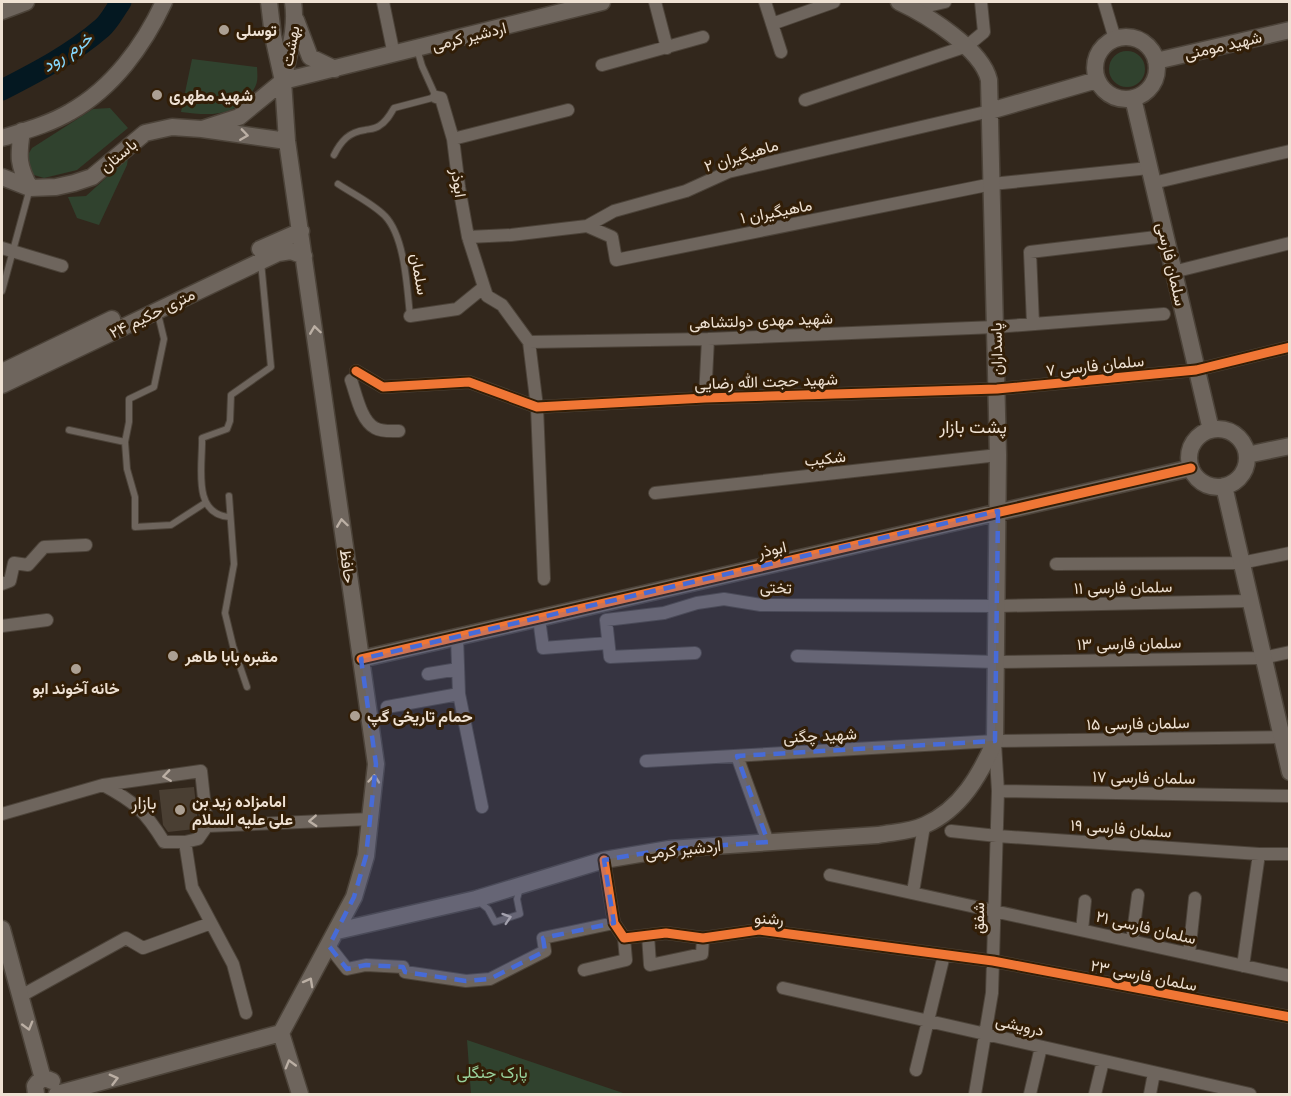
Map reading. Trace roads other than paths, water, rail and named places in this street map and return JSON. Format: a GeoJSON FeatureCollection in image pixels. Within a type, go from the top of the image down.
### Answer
{"type":"FeatureCollection","features":[{"type":"Feature","properties":{"kind":"main road"},"geometry":{"type":"LineString","coordinates":[[2,10],[26,2]]}},
{"type":"Feature","properties":{"kind":"main road"},"geometry":{"type":"LineString","coordinates":[[2,138],[70,113],[106,88],[153,26],[164,2]]}},
{"type":"Feature","properties":{"kind":"main road","name":"بهشت"},"geometry":{"type":"LineString","coordinates":[[268,2],[283,81]]}},
{"type":"Feature","properties":{"kind":"main road","name":"اردشیر کرمی"},"geometry":{"type":"LineString","coordinates":[[283,81],[602,2]]}},
{"type":"Feature","properties":{"kind":"main road","name":"پاسداران"},"geometry":{"type":"LineString","coordinates":[[899,2],[917,5],[967,46],[983,63],[987,72],[990,111],[998,455],[995,741]]}},
{"type":"Feature","properties":{"kind":"main road"},"geometry":{"type":"LineString","coordinates":[[294,9],[309,57],[336,69]]}},
{"type":"Feature","properties":{"kind":"main road","name":"بهشت"},"geometry":{"type":"LineString","coordinates":[[283,81],[293,34],[294,9]]}},
{"type":"Feature","properties":{"kind":"main road","name":"شهید مومنی"},"geometry":{"type":"LineString","coordinates":[[1156,61],[1290,30]]}},
{"type":"Feature","properties":{"kind":"main road"},"geometry":{"type":"LineString","coordinates":[[1115,39],[1140,40],[1148,46],[1156,61],[1157,69],[1152,84],[1147,91],[1133,98],[1116,98],[1108,94],[1097,80],[1095,72],[1097,56],[1107,43],[1115,39]]}},
{"type":"Feature","properties":{"kind":"main road"},"geometry":{"type":"LineString","coordinates":[[990,111],[1097,80]]}},
{"type":"Feature","properties":{"kind":"main road","name":"باستان"},"geometry":{"type":"LineString","coordinates":[[202,129],[239,117],[283,81]]}},
{"type":"Feature","properties":{"kind":"main road","name":"حافظ"},"geometry":{"type":"LineString","coordinates":[[281,1033],[354,897],[366,856],[376,764],[301,231],[286,141],[283,81]]}},
{"type":"Feature","properties":{"kind":"main road","name":"سلمان فارسی"},"geometry":{"type":"LineString","coordinates":[[1133,98],[1210,430]]}},
{"type":"Feature","properties":{"kind":"main road","name":"باستان"},"geometry":{"type":"LineString","coordinates":[[2,177],[30,188],[56,187],[92,177],[145,133],[172,127],[286,141]]}},
{"type":"Feature","properties":{"kind":"main road"},"geometry":{"type":"LineString","coordinates":[[22,131],[18,152],[20,170],[30,188]]}},
{"type":"Feature","properties":{"kind":"main road","name":"۲۴ متری حکیم"},"geometry":{"type":"LineString","coordinates":[[2,372],[301,231]]}},
{"type":"Feature","properties":{"kind":"main road","name":"۲۴ متری حکیم"},"geometry":{"type":"LineString","coordinates":[[2,385],[261,260],[278,253],[291,251],[304,256]]}},
{"type":"Feature","properties":{"kind":"main road"},"geometry":{"type":"LineString","coordinates":[[1210,430],[1230,432],[1244,446],[1247,455],[1244,472],[1232,483],[1224,486],[1207,485],[1195,475],[1191,468],[1191,449],[1195,441],[1210,430]]}},
{"type":"Feature","properties":{"kind":"main road"},"geometry":{"type":"LineString","coordinates":[[1247,455],[1290,446]]}},
{"type":"Feature","properties":{"kind":"main road","name":"ابوذر"},"geometry":{"type":"LineString","coordinates":[[361,659],[1191,468]]}},
{"type":"Feature","properties":{"kind":"main road"},"geometry":{"type":"LineString","coordinates":[[1224,486],[1289,768]]}},
{"type":"Feature","properties":{"kind":"main road","name":"اردشیر کرمی"},"geometry":{"type":"LineString","coordinates":[[337,931],[476,899],[604,860],[669,849],[878,835],[924,825],[939,817],[961,798],[980,774],[995,741]]}},
{"type":"Feature","properties":{"kind":"main road"},"geometry":{"type":"LineString","coordinates":[[2,929],[20,997],[37,1090],[50,1079],[56,1084],[57,1095],[281,1033],[300,1095]]}},
{"type":"Feature","properties":{"kind":"street"},"geometry":{"type":"LineString","coordinates":[[383,2],[394,55]]}},
{"type":"Feature","properties":{"kind":"street"},"geometry":{"type":"LineString","coordinates":[[655,2],[667,48]]}},
{"type":"Feature","properties":{"kind":"street"},"geometry":{"type":"LineString","coordinates":[[765,2],[781,52]]}},
{"type":"Feature","properties":{"kind":"street"},"geometry":{"type":"LineString","coordinates":[[772,24],[834,2]]}},
{"type":"Feature","properties":{"kind":"street"},"geometry":{"type":"LineString","coordinates":[[917,5],[945,2]]}},
{"type":"Feature","properties":{"kind":"street"},"geometry":{"type":"LineString","coordinates":[[805,100],[967,46],[984,32],[981,2]]}},
{"type":"Feature","properties":{"kind":"street"},"geometry":{"type":"LineString","coordinates":[[1104,2],[1115,39]]}},
{"type":"Feature","properties":{"kind":"street"},"geometry":{"type":"LineString","coordinates":[[602,65],[704,37]]}},
{"type":"Feature","properties":{"kind":"street","name":"ابوذر"},"geometry":{"type":"LineString","coordinates":[[436,97],[441,98],[453,139],[468,237],[484,287],[488,296],[502,305],[529,342]]}},
{"type":"Feature","properties":{"kind":"street"},"geometry":{"type":"LineString","coordinates":[[453,139],[567,111]]}},
{"type":"Feature","properties":{"kind":"street","name":"ماهیگیران ۲"},"geometry":{"type":"LineString","coordinates":[[468,237],[511,236],[587,226],[614,211],[686,190],[728,172],[990,111]]}},
{"type":"Feature","properties":{"kind":"street"},"geometry":{"type":"LineString","coordinates":[[992,184],[1151,176],[1290,151]]}},
{"type":"Feature","properties":{"kind":"street","name":"ماهیگیران ۱"},"geometry":{"type":"LineString","coordinates":[[587,226],[612,237],[616,260],[992,184]]}},
{"type":"Feature","properties":{"kind":"street"},"geometry":{"type":"LineString","coordinates":[[1033,324],[1030,252],[1165,236]]}},
{"type":"Feature","properties":{"kind":"street"},"geometry":{"type":"LineString","coordinates":[[1173,272],[1290,243]]}},
{"type":"Feature","properties":{"kind":"street"},"geometry":{"type":"LineString","coordinates":[[7,249],[62,266]]}},
{"type":"Feature","properties":{"kind":"street","name":"سلمان"},"geometry":{"type":"LineString","coordinates":[[410,316],[457,309],[484,287]]}},
{"type":"Feature","properties":{"kind":"street","name":"شهید مهدی دولتشاهی"},"geometry":{"type":"LineString","coordinates":[[529,342],[708,339],[995,327],[1164,314]]}},
{"type":"Feature","properties":{"kind":"street"},"geometry":{"type":"LineString","coordinates":[[705,398],[708,339]]}},
{"type":"Feature","properties":{"kind":"street"},"geometry":{"type":"LineString","coordinates":[[529,342],[537,407],[544,579]]}},
{"type":"Feature","properties":{"kind":"street","name":"سلمان فارسی ۷"},"geometry":{"type":"LineString","coordinates":[[997,390],[1196,370],[1290,347]]}},
{"type":"Feature","properties":{"kind":"street"},"geometry":{"type":"LineString","coordinates":[[399,432],[373,427],[362,412],[353,376],[384,387],[469,382],[537,407]]}},
{"type":"Feature","properties":{"kind":"street","name":"شهید حجت الله رضایی"},"geometry":{"type":"LineString","coordinates":[[537,407],[705,398],[997,390]]}},
{"type":"Feature","properties":{"kind":"street","name":"شکیب"},"geometry":{"type":"LineString","coordinates":[[655,493],[998,455]]}},
{"type":"Feature","properties":{"kind":"street"},"geometry":{"type":"LineString","coordinates":[[2,584],[10,581],[14,563],[28,565],[44,547],[86,545]]}},
{"type":"Feature","properties":{"kind":"street"},"geometry":{"type":"LineString","coordinates":[[1056,564],[1241,563],[1290,553]]}},
{"type":"Feature","properties":{"kind":"street","name":"تختی"},"geometry":{"type":"LineString","coordinates":[[608,643],[606,620],[664,613],[697,603],[724,599],[761,604],[997,606]]}},
{"type":"Feature","properties":{"kind":"street","name":"سلمان فارسی ۱۱"},"geometry":{"type":"LineString","coordinates":[[997,606],[1250,601]]}},
{"type":"Feature","properties":{"kind":"street"},"geometry":{"type":"LineString","coordinates":[[539,619],[543,648],[608,643],[610,657],[695,653]]}},
{"type":"Feature","properties":{"kind":"street"},"geometry":{"type":"LineString","coordinates":[[2,626],[47,620]]}},
{"type":"Feature","properties":{"kind":"street"},"geometry":{"type":"LineString","coordinates":[[457,637],[459,694],[482,807]]}},
{"type":"Feature","properties":{"kind":"street","name":"سلمان فارسی ۱۳"},"geometry":{"type":"LineString","coordinates":[[797,656],[996,662],[1263,658],[1290,652]]}},
{"type":"Feature","properties":{"kind":"street"},"geometry":{"type":"LineString","coordinates":[[428,674],[458,669]]}},
{"type":"Feature","properties":{"kind":"street"},"geometry":{"type":"LineString","coordinates":[[387,707],[459,694]]}},
{"type":"Feature","properties":{"kind":"street","name":"سلمان فارسی ۱۵"},"geometry":{"type":"LineString","coordinates":[[995,741],[1282,737]]}},
{"type":"Feature","properties":{"kind":"street","name":"شهید چگنی"},"geometry":{"type":"LineString","coordinates":[[646,761],[995,741]]}},
{"type":"Feature","properties":{"kind":"street","name":"شفق"},"geometry":{"type":"LineString","coordinates":[[975,1095],[992,993],[998,791],[995,741]]}},
{"type":"Feature","properties":{"kind":"street"},"geometry":{"type":"LineString","coordinates":[[737,756],[768,842]]}},
{"type":"Feature","properties":{"kind":"street"},"geometry":{"type":"LineString","coordinates":[[2,814],[103,785],[201,771],[207,826],[198,839],[164,842],[148,816],[126,797],[103,785]]}},
{"type":"Feature","properties":{"kind":"street","name":"سلمان فارسی ۱۷"},"geometry":{"type":"LineString","coordinates":[[998,791],[1290,796]]}},
{"type":"Feature","properties":{"kind":"street"},"geometry":{"type":"LineString","coordinates":[[207,826],[371,819]]}},
{"type":"Feature","properties":{"kind":"street"},"geometry":{"type":"LineString","coordinates":[[913,892],[924,825]]}},
{"type":"Feature","properties":{"kind":"street","name":"سلمان فارسی ۱۹"},"geometry":{"type":"LineString","coordinates":[[951,831],[1259,854],[1290,854]]}},
{"type":"Feature","properties":{"kind":"street"},"geometry":{"type":"LineString","coordinates":[[184,842],[192,887],[233,964],[246,1013]]}},
{"type":"Feature","properties":{"kind":"street"},"geometry":{"type":"LineString","coordinates":[[1243,966],[1259,854]]}},
{"type":"Feature","properties":{"kind":"street"},"geometry":{"type":"LineString","coordinates":[[584,970],[626,960],[624,938],[614,923],[604,860]]}},
{"type":"Feature","properties":{"kind":"street","name":"سلمان فارسی ۲۱"},"geometry":{"type":"LineString","coordinates":[[830,875],[1290,976]]}},
{"type":"Feature","properties":{"kind":"street"},"geometry":{"type":"LineString","coordinates":[[1132,941],[1138,895]]}},
{"type":"Feature","properties":{"kind":"street"},"geometry":{"type":"LineString","coordinates":[[1189,954],[1195,898]]}},
{"type":"Feature","properties":{"kind":"street"},"geometry":{"type":"LineString","coordinates":[[1082,930],[1085,901]]}},
{"type":"Feature","properties":{"kind":"street"},"geometry":{"type":"LineString","coordinates":[[20,997],[126,938],[143,948],[212,923]]}},
{"type":"Feature","properties":{"kind":"street"},"geometry":{"type":"LineString","coordinates":[[329,946],[347,969],[366,964],[403,967],[405,972],[466,981],[490,979],[545,951],[543,938],[614,923]]}},
{"type":"Feature","properties":{"kind":"street","name":"رشنو"},"geometry":{"type":"LineString","coordinates":[[624,938],[666,933],[703,938],[759,930],[993,962]]}},
{"type":"Feature","properties":{"kind":"street"},"geometry":{"type":"LineString","coordinates":[[648,935],[650,965],[702,954],[703,938]]}},
{"type":"Feature","properties":{"kind":"street"},"geometry":{"type":"LineString","coordinates":[[916,1070],[930,1022],[944,955]]}},
{"type":"Feature","properties":{"kind":"street","name":"سلمان فارسی ۲۳"},"geometry":{"type":"LineString","coordinates":[[993,962],[1290,1017]]}},
{"type":"Feature","properties":{"kind":"street","name":"درویشی"},"geometry":{"type":"LineString","coordinates":[[783,988],[1154,1072],[1201,1089],[1248,1094]]}},
{"type":"Feature","properties":{"kind":"street"},"geometry":{"type":"LineString","coordinates":[[1030,1095],[1041,1047]]}},
{"type":"Feature","properties":{"kind":"street"},"geometry":{"type":"LineString","coordinates":[[1095,1095],[1103,1061]]}},
{"type":"Feature","properties":{"kind":"street"},"geometry":{"type":"LineString","coordinates":[[1150,1095],[1154,1072]]}},
{"type":"Feature","properties":{"kind":"lane","name":"ابوذر"},"geometry":{"type":"LineString","coordinates":[[417,49],[436,97]]}},
{"type":"Feature","properties":{"kind":"lane"},"geometry":{"type":"LineString","coordinates":[[334,155],[346,136],[379,126],[387,120],[394,108],[436,97]]}},
{"type":"Feature","properties":{"kind":"lane","name":"سلمان"},"geometry":{"type":"LineString","coordinates":[[338,184],[387,219],[397,238],[403,261],[410,316]]}},
{"type":"Feature","properties":{"kind":"lane"},"geometry":{"type":"LineString","coordinates":[[2,291],[7,249],[30,188]]}},
{"type":"Feature","properties":{"kind":"lane"},"geometry":{"type":"LineString","coordinates":[[230,517],[220,516],[205,503],[201,485],[202,438],[227,429],[231,421],[231,395],[271,367],[261,260]]}},
{"type":"Feature","properties":{"kind":"lane"},"geometry":{"type":"LineString","coordinates":[[157,310],[164,339],[154,387],[129,399],[129,422],[125,442],[127,469],[135,497],[135,526],[171,525],[205,503]]}},
{"type":"Feature","properties":{"kind":"lane"},"geometry":{"type":"LineString","coordinates":[[69,430],[125,442]]}},
{"type":"Feature","properties":{"kind":"lane"},"geometry":{"type":"LineString","coordinates":[[229,496],[234,564],[225,614],[247,687]]}},
{"type":"Feature","properties":{"kind":"lane"},"geometry":{"type":"LineString","coordinates":[[476,899],[488,909],[495,922],[512,917],[520,914],[517,899],[520,884]]}},
{"type":"Feature","properties":{"kind":"waterway","name":"خرم رود"},"geometry":{"type":"LineString","coordinates":[[2,90],[79,46],[105,25],[121,2]]}},
{"type":"Feature","properties":{"kind":"place","name":"توسلی"},"geometry":{"type":"Point","coordinates":[224,30]}},
{"type":"Feature","properties":{"kind":"place","name":"شهید مطهری"},"geometry":{"type":"Point","coordinates":[157,95]}},
{"type":"Feature","properties":{"kind":"place","name":"مقبره بابا طاهر"},"geometry":{"type":"Point","coordinates":[173,656]}},
{"type":"Feature","properties":{"kind":"place","name":"خانه آخوند ابو"},"geometry":{"type":"Point","coordinates":[76,669]}},
{"type":"Feature","properties":{"kind":"place","name":"حمام تاریخی گپ"},"geometry":{"type":"Point","coordinates":[355,716]}},
{"type":"Feature","properties":{"kind":"place","name":"امامزاده زید بن علی علیه السلام"},"geometry":{"type":"Point","coordinates":[180,810]}},
{"type":"Feature","properties":{"kind":"district","name":"پشت بازار"},"geometry":{"type":"Point","coordinates":[973,427]}},
{"type":"Feature","properties":{"kind":"district","name":"بازار"},"geometry":{"type":"Point","coordinates":[144,803]}},
{"type":"Feature","properties":{"kind":"park label","name":"پارک جنگلی"},"geometry":{"type":"Point","coordinates":[492,1072]}}]}
